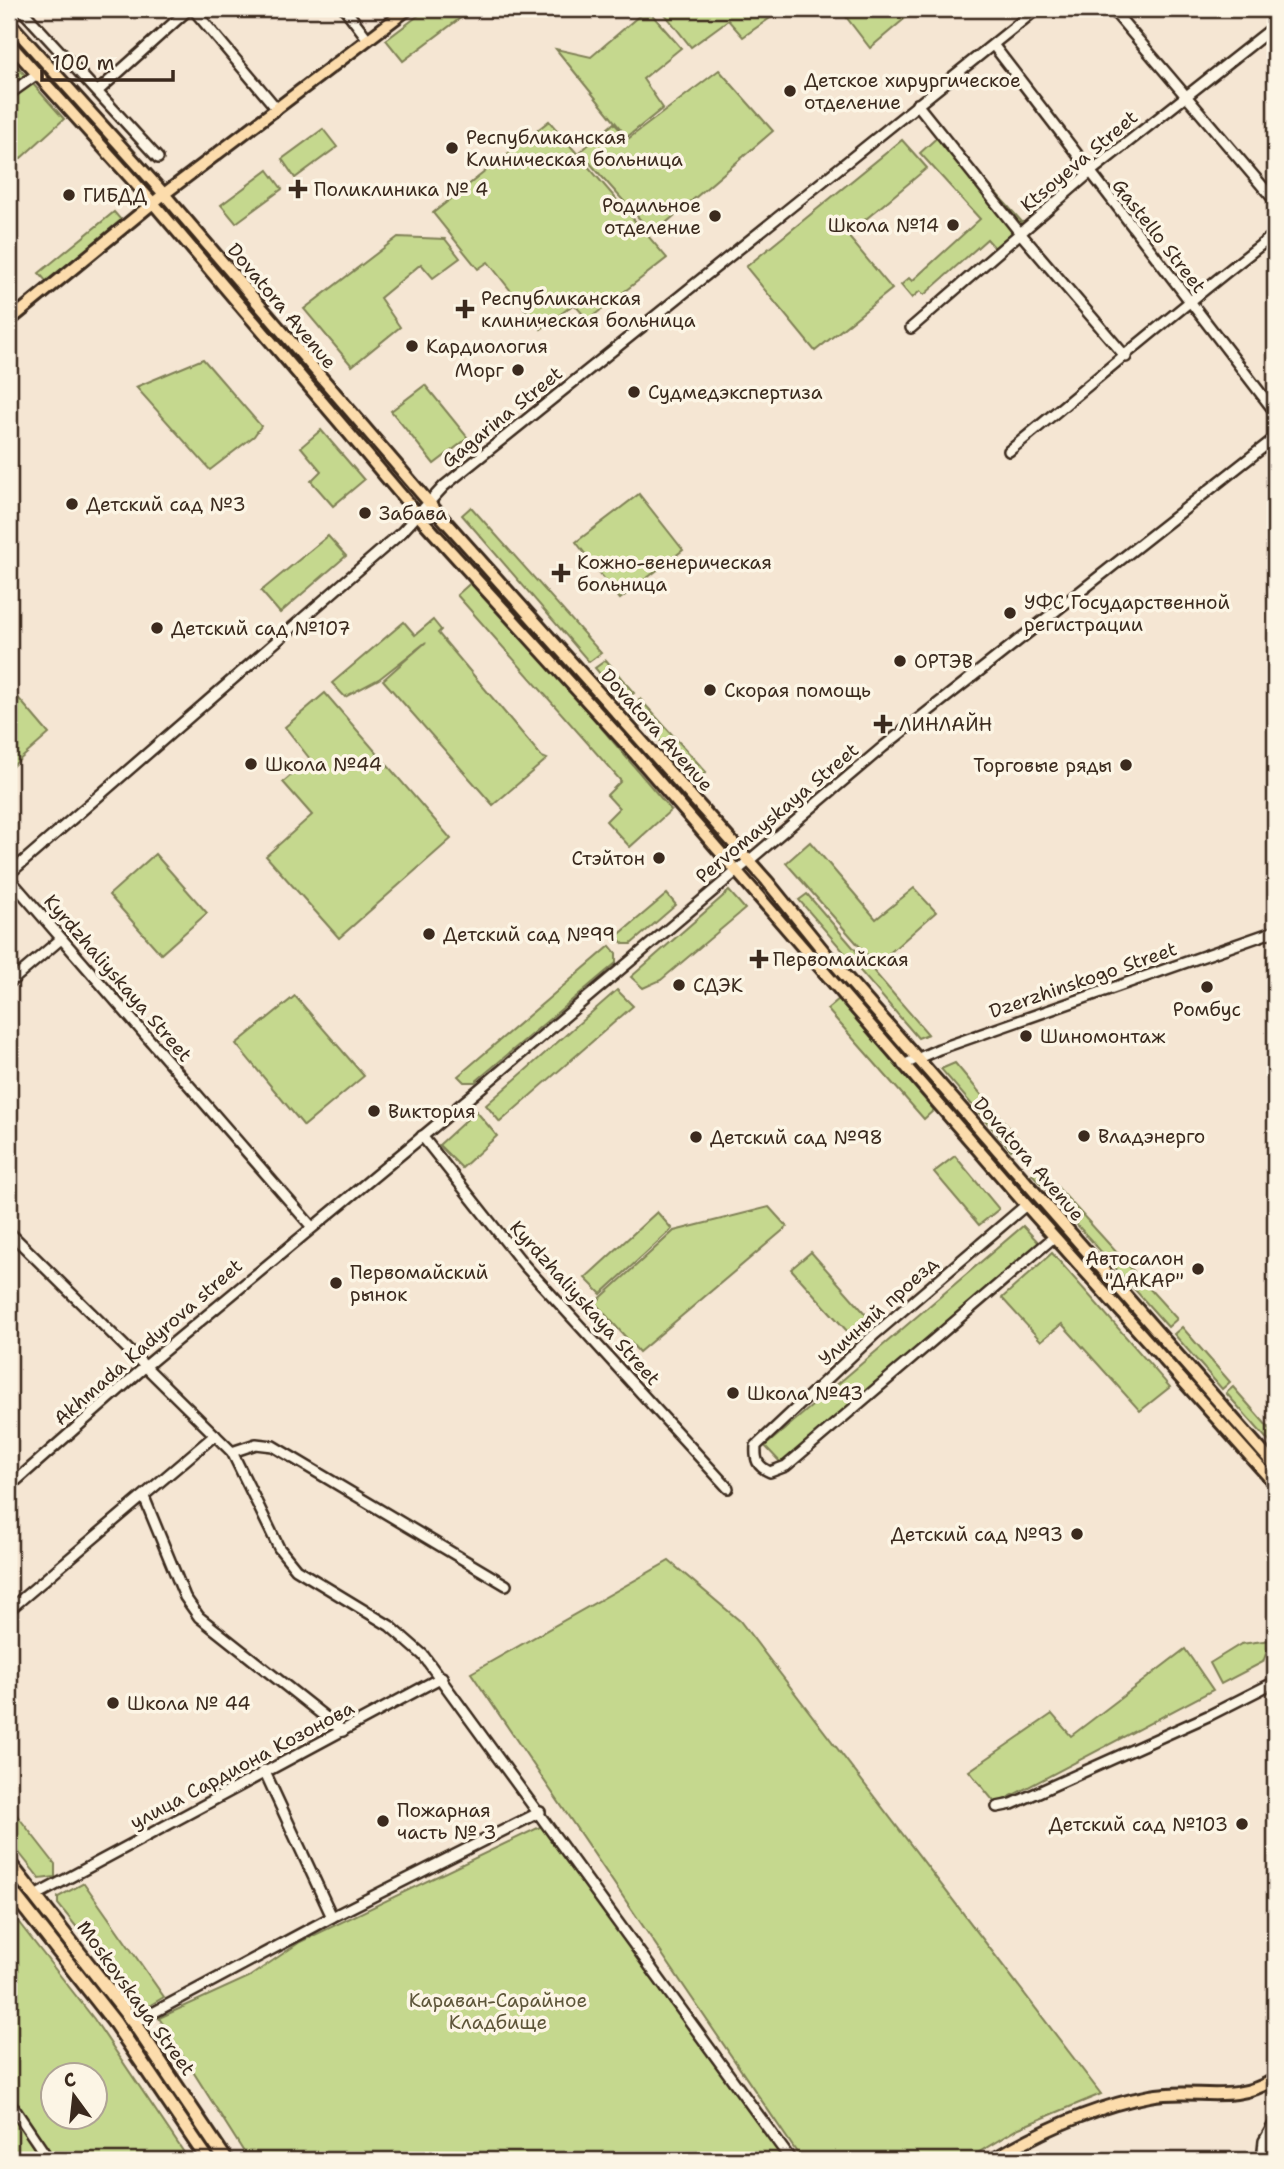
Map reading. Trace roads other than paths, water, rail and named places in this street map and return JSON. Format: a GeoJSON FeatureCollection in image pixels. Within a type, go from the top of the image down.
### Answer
{"type":"FeatureCollection","features":[{"type":"Feature","properties":{"kind":"highway","name":"Moskovskaya Street"},"geometry":{"type":"LineString","coordinates":[[9,1863],[134,2024],[226,2160]]}},
{"type":"Feature","properties":{"kind":"highway","name":"Moskovskaya Street"},"geometry":{"type":"LineString","coordinates":[[9,1888],[115,2023],[208,2160]]}},
{"type":"Feature","properties":{"kind":"main road"},"geometry":{"type":"LineString","coordinates":[[9,321],[164,194],[408,9]]}},
{"type":"Feature","properties":{"kind":"main road","name":"Dovatora Avenue"},"geometry":{"type":"LineString","coordinates":[[9,22],[164,194],[429,503],[749,860],[917,1058],[1275,1466]]}},
{"type":"Feature","properties":{"kind":"main road","name":"Dovatora Avenue"},"geometry":{"type":"LineString","coordinates":[[9,43],[154,204],[418,515],[636,755],[1000,1176],[1275,1484]]}},
{"type":"Feature","properties":{"kind":"main road"},"geometry":{"type":"LineString","coordinates":[[992,2160],[1051,2131],[1133,2100],[1152,2095],[1236,2094],[1259,2088],[1275,2079]]}},
{"type":"Feature","properties":{"kind":"street"},"geometry":{"type":"LineString","coordinates":[[21,9],[158,158]]}},
{"type":"Feature","properties":{"kind":"street"},"geometry":{"type":"LineString","coordinates":[[98,91],[191,9],[277,109]]}},
{"type":"Feature","properties":{"kind":"street"},"geometry":{"type":"LineString","coordinates":[[345,9],[367,38]]}},
{"type":"Feature","properties":{"kind":"street","name":"Gagarina Street"},"geometry":{"type":"LineString","coordinates":[[9,876],[382,550],[454,478],[1037,9]]}},
{"type":"Feature","properties":{"kind":"street"},"geometry":{"type":"LineString","coordinates":[[1112,9],[1275,201]]}},
{"type":"Feature","properties":{"kind":"street","name":"Ktsoyeva Street"},"geometry":{"type":"LineString","coordinates":[[911,328],[1089,173],[1275,26]]}},
{"type":"Feature","properties":{"kind":"street","name":"Gastello Street"},"geometry":{"type":"LineString","coordinates":[[994,46],[1187,301],[1275,412]]}},
{"type":"Feature","properties":{"kind":"street"},"geometry":{"type":"LineString","coordinates":[[9,94],[37,74]]}},
{"type":"Feature","properties":{"kind":"street"},"geometry":{"type":"LineString","coordinates":[[917,104],[1020,233],[1126,357]]}},
{"type":"Feature","properties":{"kind":"street"},"geometry":{"type":"LineString","coordinates":[[1009,451],[1126,357],[1187,301],[1275,234]]}},
{"type":"Feature","properties":{"kind":"street","name":"Pervomayskaya Street"},"geometry":{"type":"LineString","coordinates":[[312,1227],[903,730],[1275,438]]}},
{"type":"Feature","properties":{"kind":"street","name":"Kyrdzhaliyskaya Street"},"geometry":{"type":"LineString","coordinates":[[9,876],[312,1227]]}},
{"type":"Feature","properties":{"kind":"street","name":"Dzerzhinskogo Street"},"geometry":{"type":"LineString","coordinates":[[903,1065],[1275,931]]}},
{"type":"Feature","properties":{"kind":"street"},"geometry":{"type":"LineString","coordinates":[[9,983],[61,939]]}},
{"type":"Feature","properties":{"kind":"street","name":"Kyrdzhaliyskaya Street"},"geometry":{"type":"LineString","coordinates":[[422,1136],[525,1266],[728,1488]]}},
{"type":"Feature","properties":{"kind":"street","name":"Уличный проезд"},"geometry":{"type":"LineString","coordinates":[[1026,1205],[875,1334],[757,1446],[755,1459],[763,1469],[770,1472],[786,1466],[1054,1237]]}},
{"type":"Feature","properties":{"kind":"street","name":"Akhmada Kadyrova street"},"geometry":{"type":"LineString","coordinates":[[9,1486],[147,1364],[312,1227]]}},
{"type":"Feature","properties":{"kind":"street"},"geometry":{"type":"LineString","coordinates":[[9,1232],[147,1364],[232,1452],[254,1500],[290,1563],[316,1583],[405,1637],[442,1677],[791,2160]]}},
{"type":"Feature","properties":{"kind":"street"},"geometry":{"type":"LineString","coordinates":[[9,1610],[215,1435]]}},
{"type":"Feature","properties":{"kind":"street"},"geometry":{"type":"LineString","coordinates":[[232,1452],[256,1444],[273,1446],[506,1585]]}},
{"type":"Feature","properties":{"kind":"street"},"geometry":{"type":"LineString","coordinates":[[144,1496],[185,1597],[199,1617],[343,1731]]}},
{"type":"Feature","properties":{"kind":"street","name":"улица Сардиона Козонова"},"geometry":{"type":"LineString","coordinates":[[34,1896],[264,1770],[442,1677]]}},
{"type":"Feature","properties":{"kind":"street"},"geometry":{"type":"LineString","coordinates":[[998,1807],[1012,1804],[1210,1715],[1275,1682]]}},
{"type":"Feature","properties":{"kind":"street"},"geometry":{"type":"LineString","coordinates":[[264,1770],[332,1917]]}},
{"type":"Feature","properties":{"kind":"street"},"geometry":{"type":"LineString","coordinates":[[134,2024],[332,1917],[540,1812]]}},
{"type":"Feature","properties":{"kind":"street"},"geometry":{"type":"LineString","coordinates":[[9,2101],[49,2160]]}},
{"type":"Feature","properties":{"kind":"street"},"geometry":{"type":"LineString","coordinates":[[1262,2160],[1264,2141],[1275,2122]]}},
{"type":"Feature","properties":{"kind":"place","name":"Детское хирургическое отделение"},"geometry":{"type":"Point","coordinates":[790,91]}},
{"type":"Feature","properties":{"kind":"place","name":"Республиканская Клиническая больница"},"geometry":{"type":"Point","coordinates":[452,148]}},
{"type":"Feature","properties":{"kind":"place","name":"Поликлиника № 4"},"geometry":{"type":"Point","coordinates":[298,189]}},
{"type":"Feature","properties":{"kind":"place","name":"ГИБДД"},"geometry":{"type":"Point","coordinates":[69,195]}},
{"type":"Feature","properties":{"kind":"place","name":"Родильное отделение"},"geometry":{"type":"Point","coordinates":[715,216]}},
{"type":"Feature","properties":{"kind":"place","name":"Школа №14"},"geometry":{"type":"Point","coordinates":[953,225]}},
{"type":"Feature","properties":{"kind":"place","name":"Республиканская клиническая больница"},"geometry":{"type":"Point","coordinates":[465,309]}},
{"type":"Feature","properties":{"kind":"place","name":"Кардиология"},"geometry":{"type":"Point","coordinates":[412,346]}},
{"type":"Feature","properties":{"kind":"place","name":"Морг"},"geometry":{"type":"Point","coordinates":[518,370]}},
{"type":"Feature","properties":{"kind":"place","name":"Судмедэкспертиза"},"geometry":{"type":"Point","coordinates":[634,392]}},
{"type":"Feature","properties":{"kind":"place","name":"Детский сад №3"},"geometry":{"type":"Point","coordinates":[72,504]}},
{"type":"Feature","properties":{"kind":"place","name":"Забава"},"geometry":{"type":"Point","coordinates":[365,513]}},
{"type":"Feature","properties":{"kind":"place","name":"Кожно-венерическая больница"},"geometry":{"type":"Point","coordinates":[561,573]}},
{"type":"Feature","properties":{"kind":"place","name":"УФС Государственной регистрации"},"geometry":{"type":"Point","coordinates":[1010,613]}},
{"type":"Feature","properties":{"kind":"place","name":"Детский сад №107"},"geometry":{"type":"Point","coordinates":[157,628]}},
{"type":"Feature","properties":{"kind":"place","name":"ОРТЭВ"},"geometry":{"type":"Point","coordinates":[900,661]}},
{"type":"Feature","properties":{"kind":"place","name":"Скорая помощь"},"geometry":{"type":"Point","coordinates":[710,690]}},
{"type":"Feature","properties":{"kind":"place","name":"ЛИНЛАЙН"},"geometry":{"type":"Point","coordinates":[883,724]}},
{"type":"Feature","properties":{"kind":"place","name":"Школа №44"},"geometry":{"type":"Point","coordinates":[251,764]}},
{"type":"Feature","properties":{"kind":"place","name":"Торговые ряды"},"geometry":{"type":"Point","coordinates":[1126,765]}},
{"type":"Feature","properties":{"kind":"place","name":"Стэйтон"},"geometry":{"type":"Point","coordinates":[659,858]}},
{"type":"Feature","properties":{"kind":"place","name":"Детский сад №99"},"geometry":{"type":"Point","coordinates":[429,934]}},
{"type":"Feature","properties":{"kind":"place","name":"Первомайская"},"geometry":{"type":"Point","coordinates":[759,959]}},
{"type":"Feature","properties":{"kind":"place","name":"СДЭК"},"geometry":{"type":"Point","coordinates":[679,985]}},
{"type":"Feature","properties":{"kind":"place","name":"Ромбус"},"geometry":{"type":"Point","coordinates":[1207,987]}},
{"type":"Feature","properties":{"kind":"place","name":"Шиномонтаж"},"geometry":{"type":"Point","coordinates":[1026,1036]}},
{"type":"Feature","properties":{"kind":"place","name":"Виктория"},"geometry":{"type":"Point","coordinates":[374,1111]}},
{"type":"Feature","properties":{"kind":"place","name":"Владэнерго"},"geometry":{"type":"Point","coordinates":[1084,1136]}},
{"type":"Feature","properties":{"kind":"place","name":"Детский сад №98"},"geometry":{"type":"Point","coordinates":[696,1137]}},
{"type":"Feature","properties":{"kind":"place","name":"Автосалон \"ДАКАР\""},"geometry":{"type":"Point","coordinates":[1198,1269]}},
{"type":"Feature","properties":{"kind":"place","name":"Первомайский рынок"},"geometry":{"type":"Point","coordinates":[336,1283]}},
{"type":"Feature","properties":{"kind":"place","name":"Школа №43"},"geometry":{"type":"Point","coordinates":[733,1393]}},
{"type":"Feature","properties":{"kind":"place","name":"Детский сад №93"},"geometry":{"type":"Point","coordinates":[1077,1534]}},
{"type":"Feature","properties":{"kind":"place","name":"Школа № 44"},"geometry":{"type":"Point","coordinates":[113,1703]}},
{"type":"Feature","properties":{"kind":"place","name":"Пожарная часть № 3"},"geometry":{"type":"Point","coordinates":[383,1821]}},
{"type":"Feature","properties":{"kind":"place","name":"Детский сад №103"},"geometry":{"type":"Point","coordinates":[1242,1824]}},
{"type":"Feature","properties":{"kind":"park label","name":"Караван-Сарайное Кладбище"},"geometry":{"type":"Point","coordinates":[498,2011]}}]}
